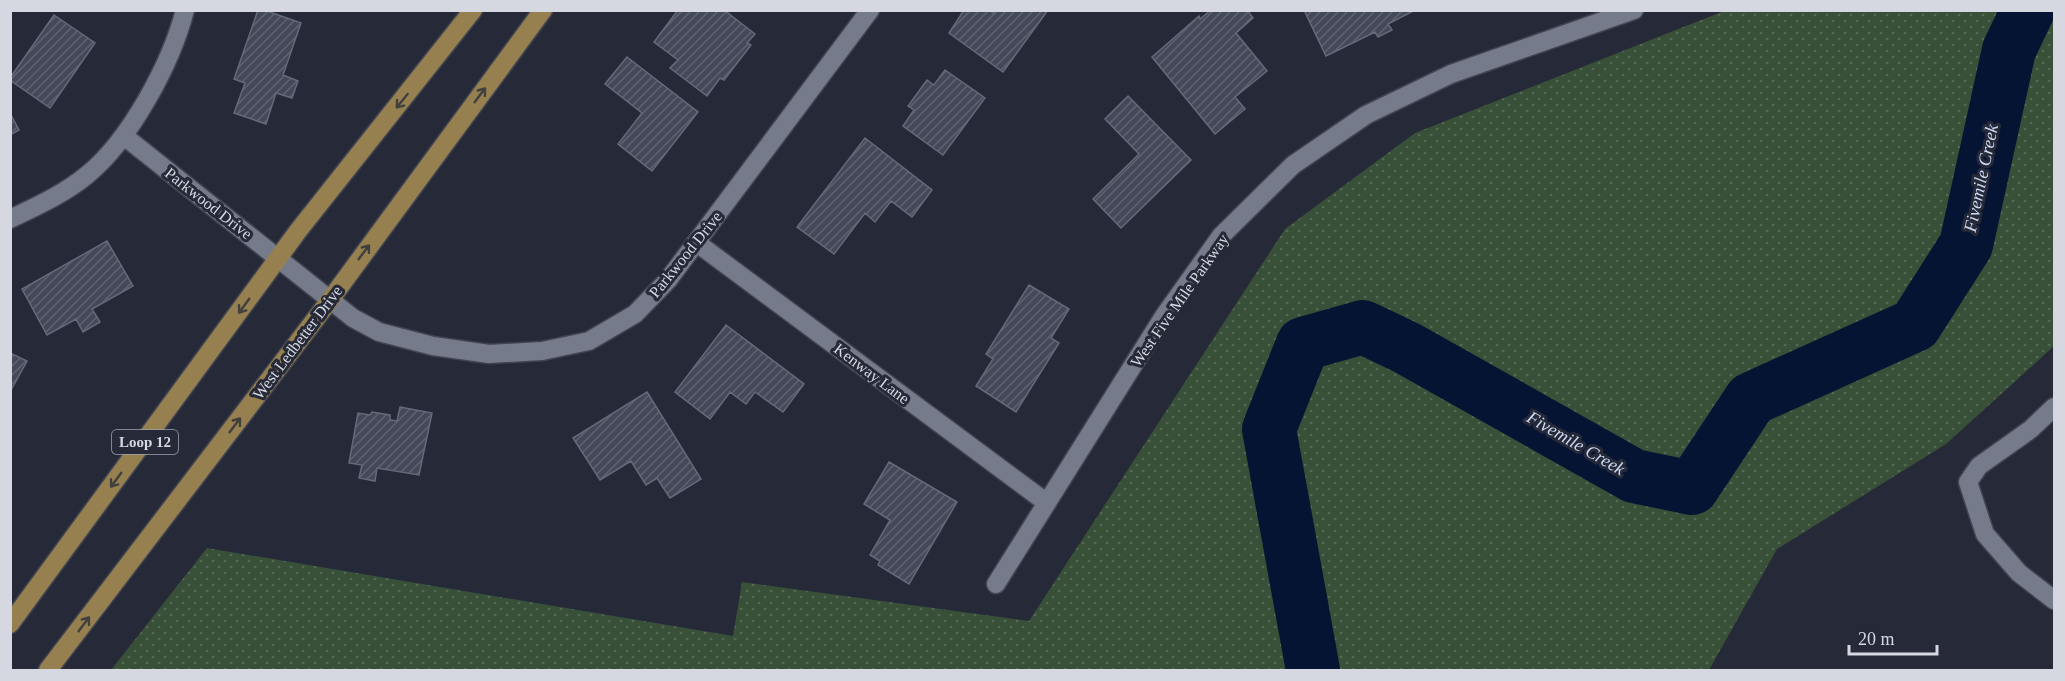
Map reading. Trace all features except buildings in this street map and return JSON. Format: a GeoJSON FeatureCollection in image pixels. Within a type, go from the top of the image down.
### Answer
{"type":"FeatureCollection","features":[{"type":"Feature","properties":{"kind":"main road","name":"Loop 12"},"geometry":{"type":"LineString","coordinates":[[10,624],[298,231],[473,10]]}},
{"type":"Feature","properties":{"kind":"main road","name":"West Ledbetter Drive"},"geometry":{"type":"LineString","coordinates":[[48,670],[330,300],[543,10]]}},
{"type":"Feature","properties":{"kind":"street"},"geometry":{"type":"LineString","coordinates":[[10,219],[49,201],[88,175],[124,136],[160,77],[181,26],[185,10]]}},
{"type":"Feature","properties":{"kind":"street","name":"Parkwood Drive"},"geometry":{"type":"LineString","coordinates":[[124,136],[353,318],[379,332],[433,346],[489,354],[542,351],[589,341],[635,314],[668,280],[870,10]]}},
{"type":"Feature","properties":{"kind":"street","name":"West Five Mile Parkway"},"geometry":{"type":"LineString","coordinates":[[996,584],[1164,316],[1221,236],[1293,165],[1366,115],[1451,74],[1634,10]]}},
{"type":"Feature","properties":{"kind":"street","name":"Kenway Lane"},"geometry":{"type":"LineString","coordinates":[[697,243],[1047,503]]}},
{"type":"Feature","properties":{"kind":"street"},"geometry":{"type":"LineString","coordinates":[[2055,407],[2031,429],[1979,466],[1968,482],[1985,534],[2019,573],[2055,600]]}},
{"type":"Feature","properties":{"kind":"green space"},"geometry":{"type":"Polygon","coordinates":[[[1724,11],[2054,11],[2054,346],[1946,444],[1777,549],[1709,670],[111,670],[207,548],[733,636],[742,582],[1029,621],[1285,229],[1415,133],[1724,11]]]}},
{"type":"Feature","properties":{"kind":"waterway","name":"Fivemile Creek"},"geometry":{"type":"LineString","coordinates":[[1313,670],[1269,429],[1303,344],[1363,327],[1407,348],[1634,476],[1692,488],[1751,399],[1915,325],[1966,245],[2009,50],[2028,10]]}}]}
